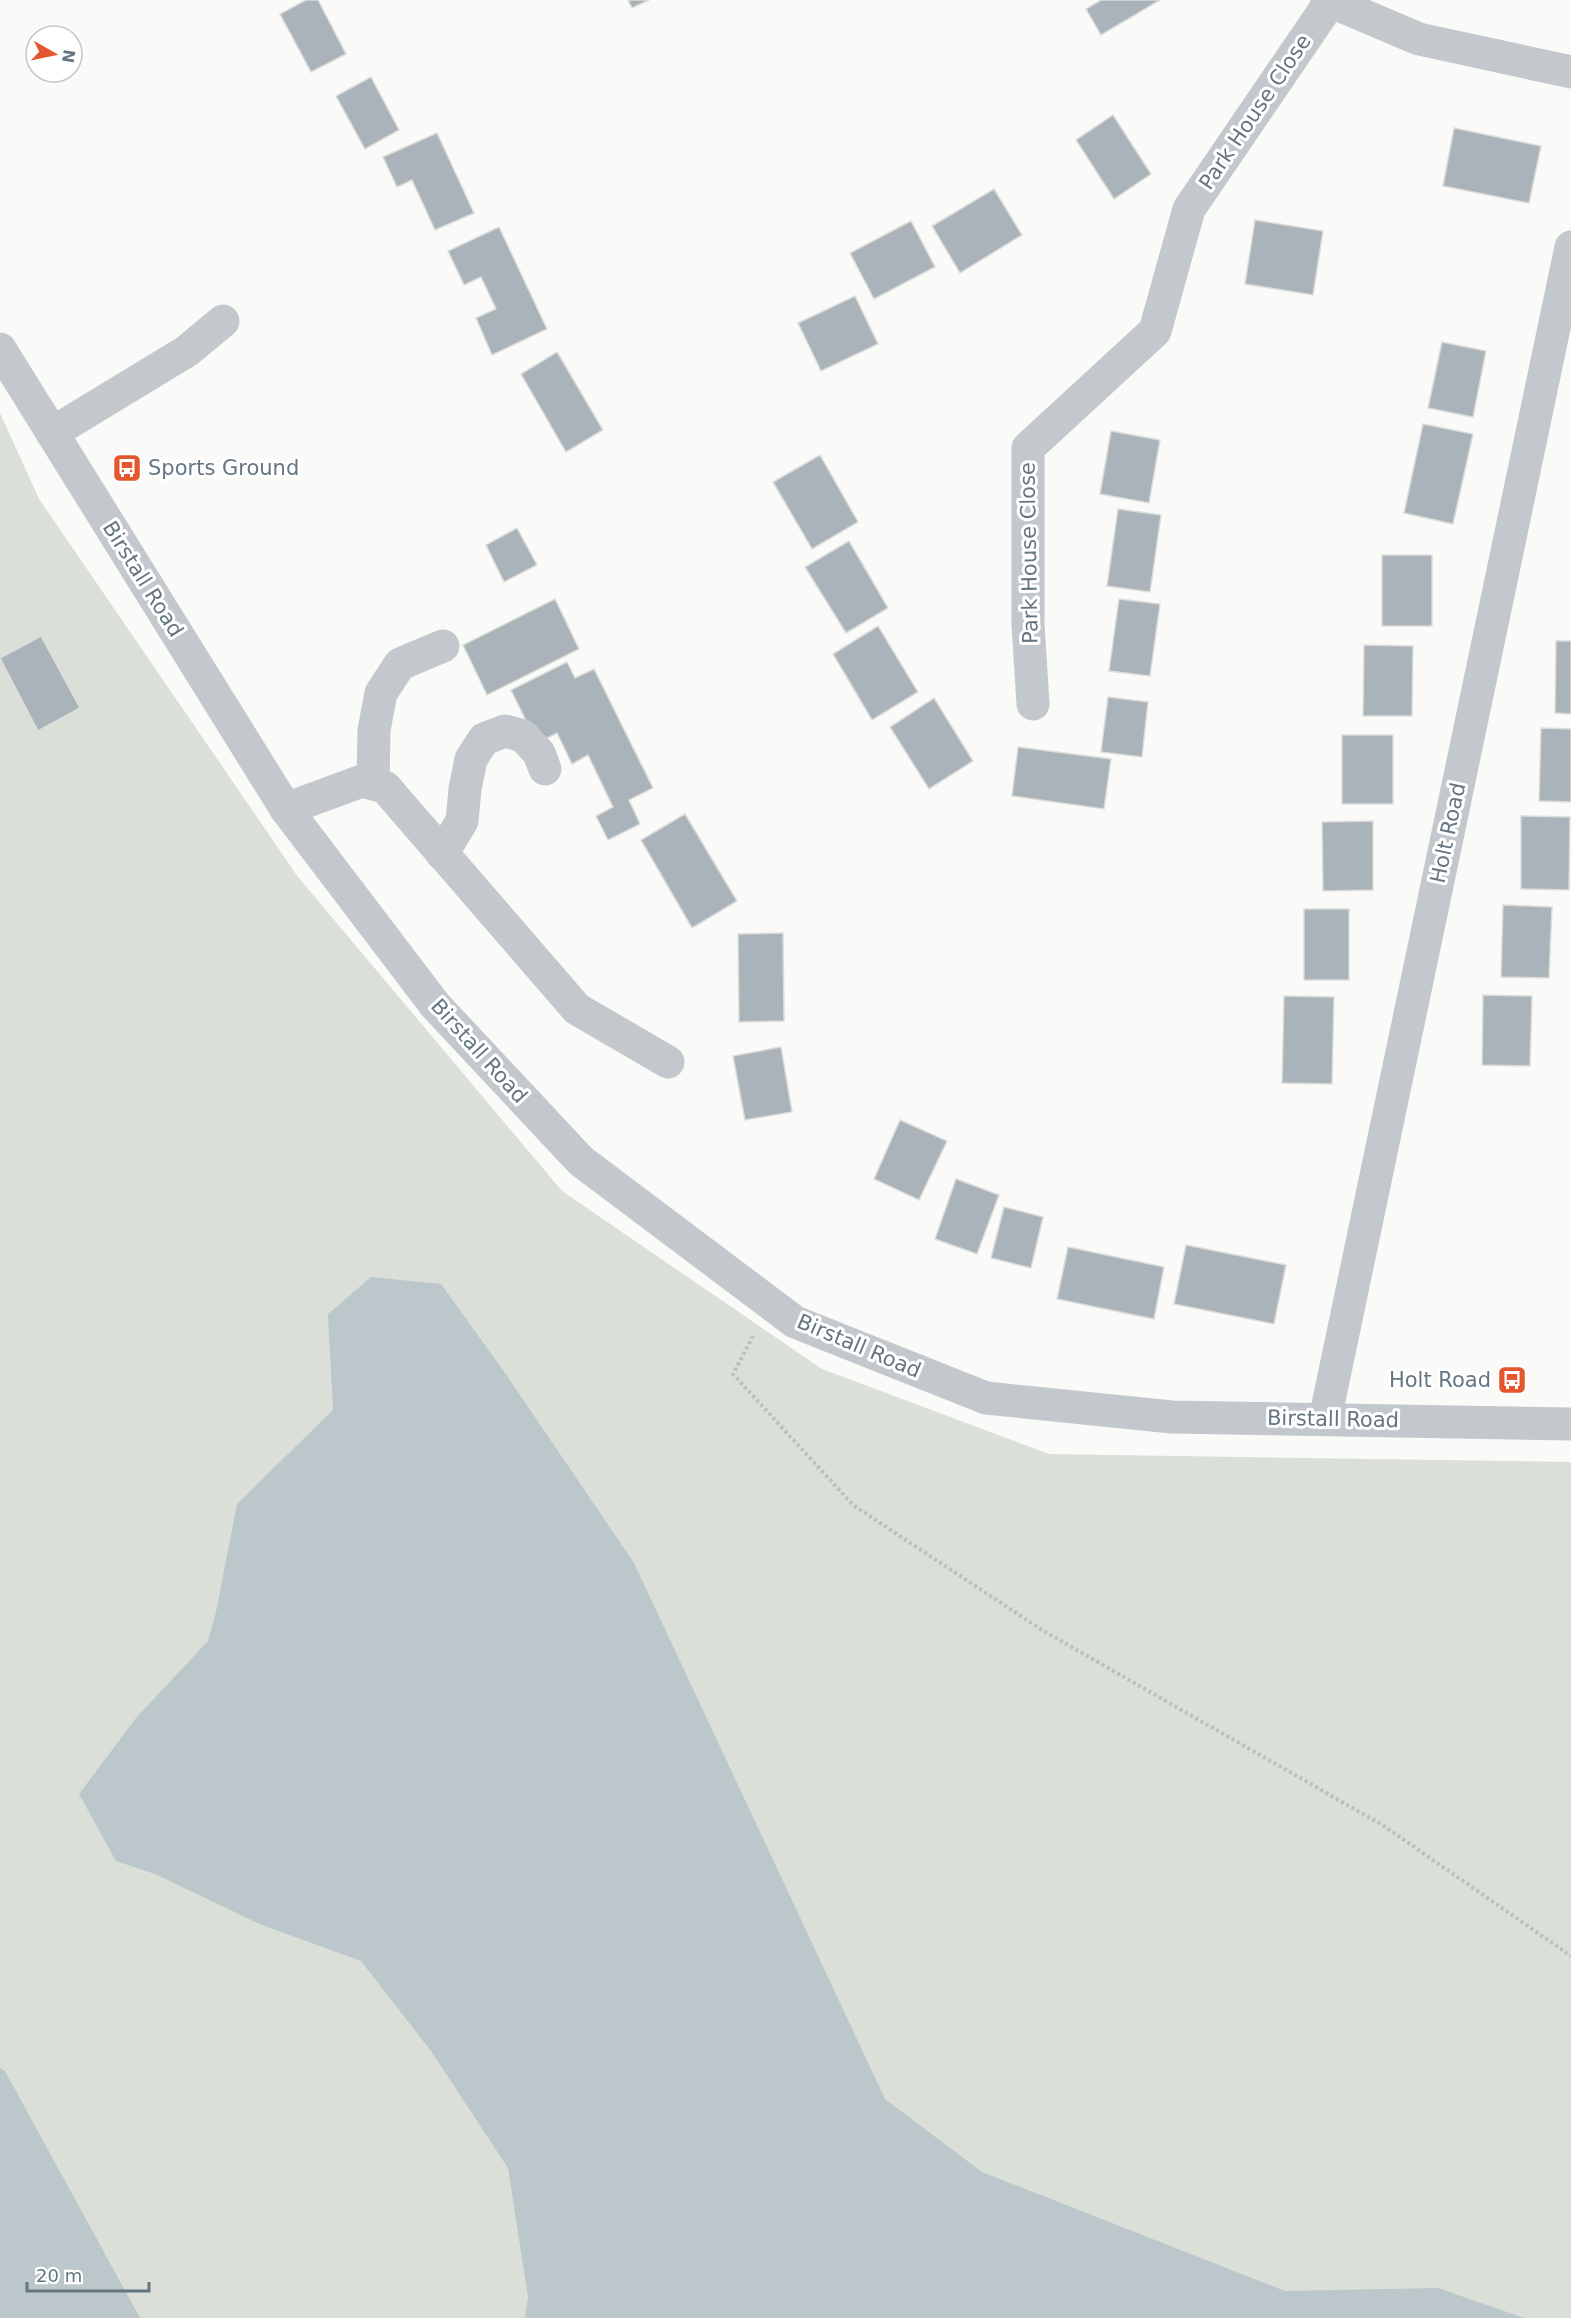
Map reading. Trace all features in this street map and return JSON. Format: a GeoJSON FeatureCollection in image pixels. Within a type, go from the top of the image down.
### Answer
{"type":"FeatureCollection","features":[{"type":"Feature","properties":{"kind":"street"},"geometry":{"type":"LineString","coordinates":[[1329,1],[1419,39],[1571,72]]}},
{"type":"Feature","properties":{"kind":"street","name":"Park House Close"},"geometry":{"type":"LineString","coordinates":[[1033,704],[1029,624],[1028,448],[1155,331],[1189,209],[1329,1]]}},
{"type":"Feature","properties":{"kind":"street","name":"Holt Road"},"geometry":{"type":"LineString","coordinates":[[1325,1419],[1571,247]]}},
{"type":"Feature","properties":{"kind":"street"},"geometry":{"type":"LineString","coordinates":[[52,434],[186,351],[224,321]]}},
{"type":"Feature","properties":{"kind":"street","name":"Birstall Road"},"geometry":{"type":"LineString","coordinates":[[0,349],[286,809],[435,1005],[580,1161],[795,1322],[986,1398],[1172,1417],[1571,1424]]}},
{"type":"Feature","properties":{"kind":"street"},"geometry":{"type":"LineString","coordinates":[[373,784],[374,730],[381,693],[400,664],[443,646]]}},
{"type":"Feature","properties":{"kind":"street"},"geometry":{"type":"LineString","coordinates":[[442,854],[462,821],[471,759],[484,740],[505,731],[523,736],[539,753],[545,769]]}},
{"type":"Feature","properties":{"kind":"street"},"geometry":{"type":"LineString","coordinates":[[286,809],[362,781],[385,787],[577,1009],[668,1062]]}},
{"type":"Feature","properties":{"kind":"path"},"geometry":{"type":"LineString","coordinates":[[770,1304],[733,1374],[853,1505],[1042,1630],[1384,1826],[1571,1956]]}},
{"type":"Feature","properties":{"kind":"shaded area"},"geometry":{"type":"Polygon","coordinates":[[[0,413],[39,499],[298,877],[562,1191],[822,1369],[1049,1454],[1571,1462],[1571,2318],[0,2318],[0,413]]]}},
{"type":"Feature","properties":{"kind":"shaded area"},"geometry":{"type":"Polygon","coordinates":[[[371,1277],[441,1284],[505,1373],[634,1563],[885,2099],[982,2172],[1285,2291],[1438,2288],[1524,2318],[525,2318],[528,2297],[508,2168],[431,2051],[361,1961],[262,1925],[155,1874],[116,1861],[79,1794],[136,1718],[208,1641],[216,1612],[237,1504],[333,1410],[328,1314],[371,1277]]]}},
{"type":"Feature","properties":{"kind":"shaded area"},"geometry":{"type":"Polygon","coordinates":[[[0,2068],[5,2071],[140,2318],[0,2318],[0,2068]]]}},
{"type":"Feature","properties":{"kind":"building"},"geometry":{"type":"Polygon","coordinates":[[[306,0],[318,0],[346,54],[311,72],[280,14],[306,0]]]}},
{"type":"Feature","properties":{"kind":"building"},"geometry":{"type":"Polygon","coordinates":[[[628,0],[649,0],[632,8],[628,0]]]}},
{"type":"Feature","properties":{"kind":"building"},"geometry":{"type":"Polygon","coordinates":[[[1101,0],[1160,0],[1101,35],[1086,9],[1101,0]]]}},
{"type":"Feature","properties":{"kind":"building"},"geometry":{"type":"Polygon","coordinates":[[[371,77],[399,130],[365,149],[336,96],[371,77]]]}},
{"type":"Feature","properties":{"kind":"building"},"geometry":{"type":"Polygon","coordinates":[[[1113,115],[1151,174],[1114,199],[1076,140],[1113,115]]]}},
{"type":"Feature","properties":{"kind":"building"},"geometry":{"type":"Polygon","coordinates":[[[1454,128],[1541,146],[1529,203],[1443,186],[1454,128]]]}},
{"type":"Feature","properties":{"kind":"building"},"geometry":{"type":"Polygon","coordinates":[[[437,133],[474,213],[435,230],[412,180],[397,187],[383,157],[437,133]]]}},
{"type":"Feature","properties":{"kind":"building"},"geometry":{"type":"Polygon","coordinates":[[[994,189],[1022,235],[960,273],[932,226],[994,189]]]}},
{"type":"Feature","properties":{"kind":"building"},"geometry":{"type":"Polygon","coordinates":[[[1255,220],[1323,231],[1313,295],[1245,284],[1255,220]]]}},
{"type":"Feature","properties":{"kind":"building"},"geometry":{"type":"Polygon","coordinates":[[[911,221],[935,267],[874,299],[850,253],[911,221]]]}},
{"type":"Feature","properties":{"kind":"building"},"geometry":{"type":"Polygon","coordinates":[[[499,227],[547,329],[492,355],[476,318],[496,309],[481,277],[464,285],[448,251],[499,227]]]}},
{"type":"Feature","properties":{"kind":"building"},"geometry":{"type":"Polygon","coordinates":[[[855,296],[878,344],[821,371],[798,323],[855,296]]]}},
{"type":"Feature","properties":{"kind":"building"},"geometry":{"type":"Polygon","coordinates":[[[1442,342],[1486,351],[1473,417],[1428,408],[1442,342]]]}},
{"type":"Feature","properties":{"kind":"building"},"geometry":{"type":"Polygon","coordinates":[[[557,352],[603,430],[566,452],[521,374],[557,352]]]}},
{"type":"Feature","properties":{"kind":"building"},"geometry":{"type":"Polygon","coordinates":[[[1423,424],[1473,434],[1453,524],[1404,513],[1423,424]]]}},
{"type":"Feature","properties":{"kind":"building"},"geometry":{"type":"Polygon","coordinates":[[[1111,431],[1160,440],[1149,503],[1100,494],[1111,431]]]}},
{"type":"Feature","properties":{"kind":"building"},"geometry":{"type":"Polygon","coordinates":[[[820,455],[858,522],[812,549],[773,482],[820,455]]]}},
{"type":"Feature","properties":{"kind":"building"},"geometry":{"type":"Polygon","coordinates":[[[1118,509],[1161,515],[1150,592],[1107,586],[1118,509]]]}},
{"type":"Feature","properties":{"kind":"building"},"geometry":{"type":"Polygon","coordinates":[[[517,528],[537,565],[504,582],[486,545],[517,528]]]}},
{"type":"Feature","properties":{"kind":"building"},"geometry":{"type":"Polygon","coordinates":[[[849,541],[888,608],[846,633],[805,567],[849,541]]]}},
{"type":"Feature","properties":{"kind":"building"},"geometry":{"type":"Polygon","coordinates":[[[1382,555],[1432,555],[1432,626],[1382,626],[1382,555]]]}},
{"type":"Feature","properties":{"kind":"building"},"geometry":{"type":"Polygon","coordinates":[[[555,599],[579,649],[487,695],[463,645],[555,599]]]}},
{"type":"Feature","properties":{"kind":"building"},"geometry":{"type":"Polygon","coordinates":[[[1119,599],[1160,604],[1150,676],[1109,671],[1119,599]]]}},
{"type":"Feature","properties":{"kind":"building"},"geometry":{"type":"Polygon","coordinates":[[[878,626],[918,692],[872,720],[833,654],[878,626]]]}},
{"type":"Feature","properties":{"kind":"building"},"geometry":{"type":"Polygon","coordinates":[[[41,636],[80,708],[38,731],[0,658],[41,636]]]}},
{"type":"Feature","properties":{"kind":"building"},"geometry":{"type":"Polygon","coordinates":[[[1556,641],[1571,641],[1571,714],[1555,713],[1556,641]]]}},
{"type":"Feature","properties":{"kind":"building"},"geometry":{"type":"Polygon","coordinates":[[[1364,645],[1413,646],[1412,716],[1363,716],[1364,645]]]}},
{"type":"Feature","properties":{"kind":"building"},"geometry":{"type":"Polygon","coordinates":[[[567,662],[575,678],[594,669],[653,788],[629,800],[640,824],[608,840],[596,816],[613,807],[588,755],[572,764],[557,733],[537,743],[511,690],[567,662]]]}},
{"type":"Feature","properties":{"kind":"building"},"geometry":{"type":"Polygon","coordinates":[[[1108,697],[1148,702],[1142,757],[1101,752],[1108,697]]]}},
{"type":"Feature","properties":{"kind":"building"},"geometry":{"type":"Polygon","coordinates":[[[934,698],[973,761],[929,789],[890,727],[934,698]]]}},
{"type":"Feature","properties":{"kind":"building"},"geometry":{"type":"Polygon","coordinates":[[[1541,728],[1571,729],[1571,802],[1539,801],[1541,728]]]}},
{"type":"Feature","properties":{"kind":"building"},"geometry":{"type":"Polygon","coordinates":[[[1342,735],[1393,735],[1393,804],[1342,804],[1342,735]]]}},
{"type":"Feature","properties":{"kind":"building"},"geometry":{"type":"Polygon","coordinates":[[[1018,747],[1111,759],[1104,809],[1012,796],[1018,747]]]}},
{"type":"Feature","properties":{"kind":"building"},"geometry":{"type":"Polygon","coordinates":[[[685,814],[737,901],[692,928],[641,840],[685,814]]]}},
{"type":"Feature","properties":{"kind":"building"},"geometry":{"type":"Polygon","coordinates":[[[1521,816],[1570,817],[1569,890],[1521,889],[1521,816]]]}},
{"type":"Feature","properties":{"kind":"building"},"geometry":{"type":"Polygon","coordinates":[[[1373,821],[1373,890],[1323,891],[1322,822],[1373,821]]]}},
{"type":"Feature","properties":{"kind":"building"},"geometry":{"type":"Polygon","coordinates":[[[1503,905],[1552,907],[1549,978],[1501,977],[1503,905]]]}},
{"type":"Feature","properties":{"kind":"building"},"geometry":{"type":"Polygon","coordinates":[[[1304,909],[1349,909],[1349,980],[1304,980],[1304,909]]]}},
{"type":"Feature","properties":{"kind":"building"},"geometry":{"type":"Polygon","coordinates":[[[783,933],[784,1021],[739,1022],[738,934],[783,933]]]}},
{"type":"Feature","properties":{"kind":"building"},"geometry":{"type":"Polygon","coordinates":[[[1483,995],[1532,996],[1530,1066],[1482,1065],[1483,995]]]}},
{"type":"Feature","properties":{"kind":"building"},"geometry":{"type":"Polygon","coordinates":[[[1284,996],[1334,997],[1332,1084],[1282,1083],[1284,996]]]}},
{"type":"Feature","properties":{"kind":"building"},"geometry":{"type":"Polygon","coordinates":[[[781,1047],[792,1112],[745,1120],[733,1056],[781,1047]]]}},
{"type":"Feature","properties":{"kind":"building"},"geometry":{"type":"Polygon","coordinates":[[[900,1120],[947,1141],[919,1200],[874,1179],[900,1120]]]}},
{"type":"Feature","properties":{"kind":"building"},"geometry":{"type":"Polygon","coordinates":[[[956,1179],[999,1195],[977,1254],[935,1239],[956,1179]]]}},
{"type":"Feature","properties":{"kind":"building"},"geometry":{"type":"Polygon","coordinates":[[[1004,1207],[1043,1217],[1031,1268],[991,1258],[1004,1207]]]}},
{"type":"Feature","properties":{"kind":"building"},"geometry":{"type":"Polygon","coordinates":[[[1186,1245],[1286,1265],[1274,1324],[1174,1304],[1186,1245]]]}},
{"type":"Feature","properties":{"kind":"building"},"geometry":{"type":"Polygon","coordinates":[[[1068,1247],[1164,1267],[1154,1319],[1057,1299],[1068,1247]]]}},
{"type":"Feature","properties":{"kind":"place","name":"Sports Ground"},"geometry":{"type":"Point","coordinates":[127,468]}},
{"type":"Feature","properties":{"kind":"place","name":"Holt Road"},"geometry":{"type":"Point","coordinates":[1512,1380]}}]}
